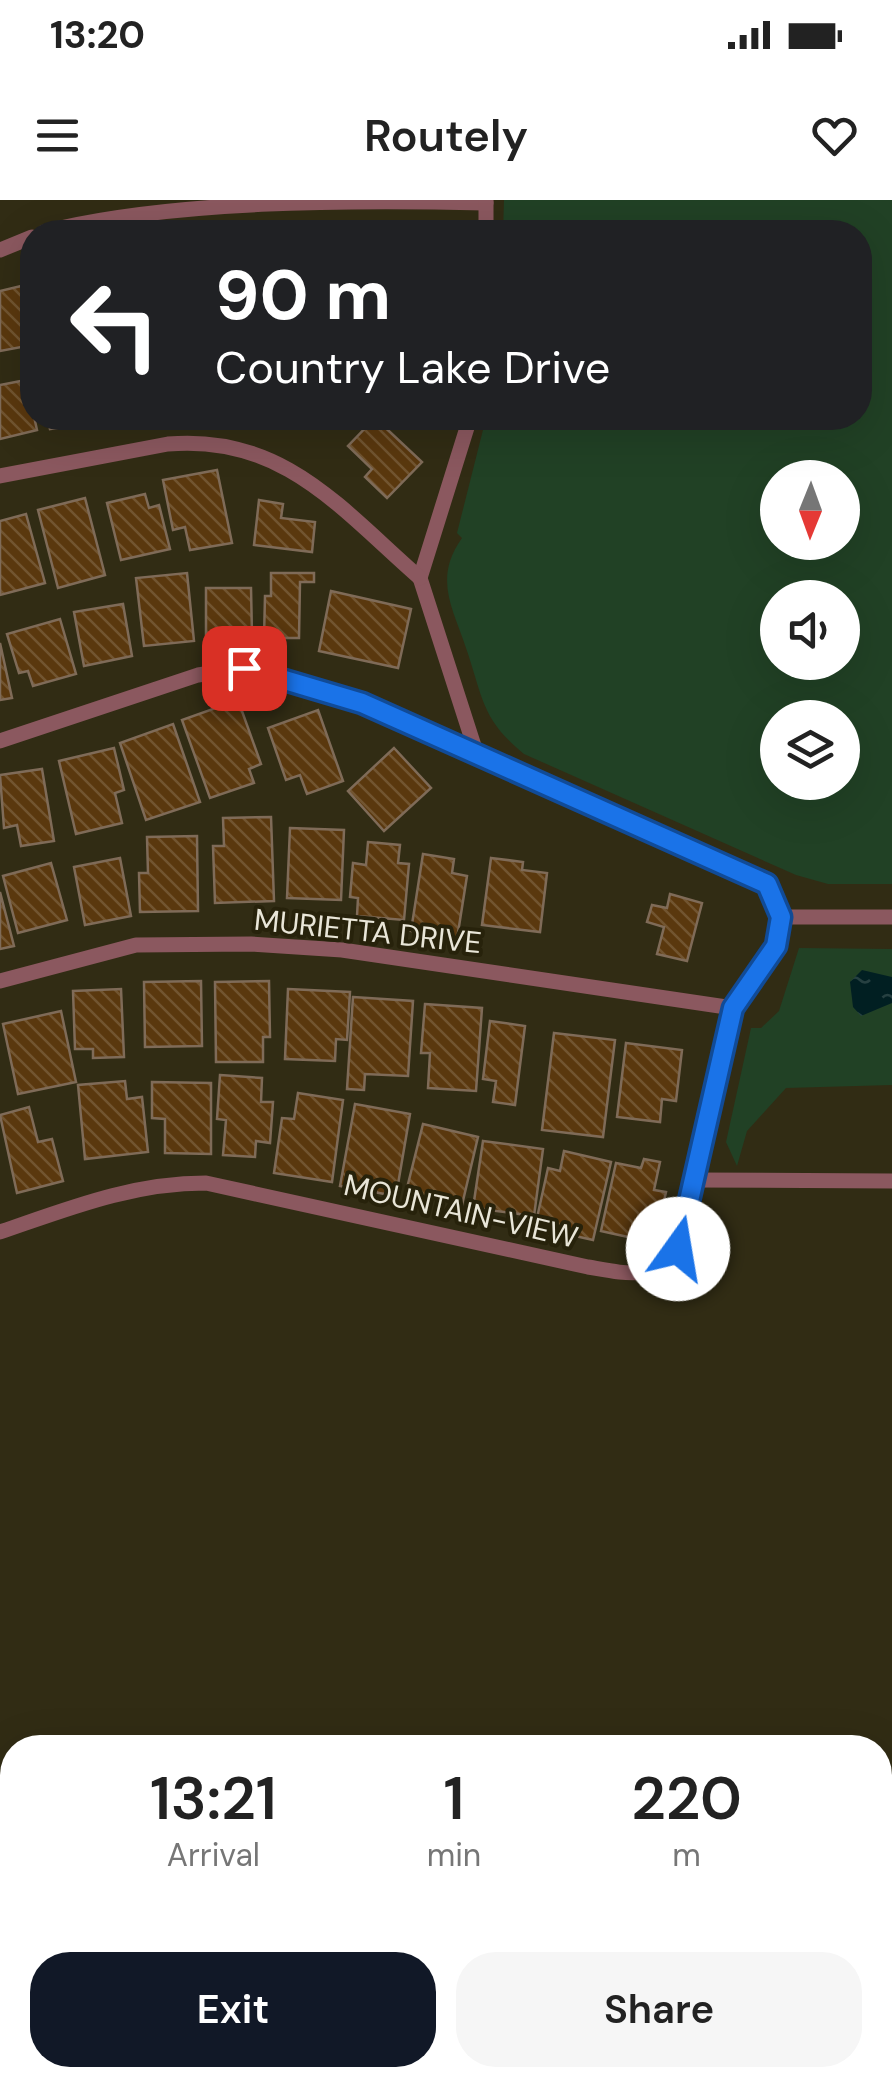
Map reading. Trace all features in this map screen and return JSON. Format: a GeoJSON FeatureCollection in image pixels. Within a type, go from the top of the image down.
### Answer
{"type":"FeatureCollection","features":[{"type":"Feature","properties":{"kind":"lane"},"geometry":{"type":"LineString","coordinates":[[76,220],[178,203],[486,201]]}},
{"type":"Feature","properties":{"kind":"lane"},"geometry":{"type":"LineString","coordinates":[[420,578],[466,430]]}},
{"type":"Feature","properties":{"kind":"lane"},"geometry":{"type":"LineString","coordinates":[[0,476],[194,442],[254,450],[303,477],[420,578],[477,755]]}},
{"type":"Feature","properties":{"kind":"lane"},"geometry":{"type":"LineString","coordinates":[[0,741],[198,675],[244,668],[362,703],[767,884],[781,917],[892,917]]}},
{"type":"Feature","properties":{"kind":"lane","name":"MOUNTAIN-VIEW"},"geometry":{"type":"LineString","coordinates":[[0,1232],[122,1190],[159,1183],[206,1184],[629,1274],[654,1272],[668,1264],[678,1249],[733,1008],[776,946],[781,917]]}},
{"type":"Feature","properties":{"kind":"lane","name":"MURIETTA DRIVE"},"geometry":{"type":"LineString","coordinates":[[0,981],[136,945],[251,944],[342,950],[733,1008]]}},
{"type":"Feature","properties":{"kind":"lane"},"geometry":{"type":"LineString","coordinates":[[694,1180],[892,1181]]}},
{"type":"Feature","properties":{"kind":"green space"},"geometry":{"type":"Polygon","coordinates":[[[504,200],[892,200],[892,884],[828,884],[796,875],[524,754],[499,730],[485,706],[451,606],[449,567],[462,538],[457,533],[483,430],[872,430],[872,220],[503,220],[504,200]]]}},
{"type":"Feature","properties":{"kind":"green space"},"geometry":{"type":"Polygon","coordinates":[[[799,948],[892,949],[892,1085],[786,1088],[747,1131],[737,1166],[726,1142],[751,1028],[761,1028],[779,1011],[799,948]]]}},
{"type":"Feature","properties":{"kind":"water"},"geometry":{"type":"Polygon","coordinates":[[[862,970],[892,977],[892,1003],[861,1016],[853,1007],[850,982],[862,970]]]}},
{"type":"Feature","properties":{"kind":"building"},"geometry":{"type":"Polygon","coordinates":[[[20,286],[20,347],[0,351],[0,291],[20,286]]]}},
{"type":"Feature","properties":{"kind":"building"},"geometry":{"type":"Polygon","coordinates":[[[20,381],[20,430],[37,430],[0,439],[0,385],[20,381]]]}},
{"type":"Feature","properties":{"kind":"building"},"geometry":{"type":"Polygon","coordinates":[[[363,430],[388,430],[422,462],[387,498],[365,477],[372,469],[348,446],[363,430]]]}},
{"type":"Feature","properties":{"kind":"building"},"geometry":{"type":"Polygon","coordinates":[[[217,470],[232,543],[190,550],[185,527],[173,530],[163,480],[217,470]]]}},
{"type":"Feature","properties":{"kind":"building"},"geometry":{"type":"Polygon","coordinates":[[[145,494],[149,508],[159,505],[170,549],[121,560],[107,503],[145,494]]]}},
{"type":"Feature","properties":{"kind":"building"},"geometry":{"type":"Polygon","coordinates":[[[85,498],[105,575],[58,588],[38,510],[85,498]]]}},
{"type":"Feature","properties":{"kind":"building"},"geometry":{"type":"Polygon","coordinates":[[[259,500],[283,504],[281,518],[315,522],[312,552],[254,545],[259,500]]]}},
{"type":"Feature","properties":{"kind":"building"},"geometry":{"type":"Polygon","coordinates":[[[26,514],[45,583],[0,595],[0,521],[26,514]]]}},
{"type":"Feature","properties":{"kind":"building"},"geometry":{"type":"Polygon","coordinates":[[[187,573],[194,641],[144,646],[136,578],[187,573]]]}},
{"type":"Feature","properties":{"kind":"building"},"geometry":{"type":"Polygon","coordinates":[[[271,573],[314,573],[314,582],[300,582],[299,638],[264,638],[265,596],[271,596],[271,573]]]}},
{"type":"Feature","properties":{"kind":"building"},"geometry":{"type":"Polygon","coordinates":[[[206,588],[251,588],[252,635],[206,636],[206,588]]]}},
{"type":"Feature","properties":{"kind":"building"},"geometry":{"type":"Polygon","coordinates":[[[331,591],[411,609],[398,668],[319,651],[331,591]]]}},
{"type":"Feature","properties":{"kind":"building"},"geometry":{"type":"Polygon","coordinates":[[[123,604],[132,656],[84,666],[74,612],[123,604]]]}},
{"type":"Feature","properties":{"kind":"building"},"geometry":{"type":"Polygon","coordinates":[[[60,619],[76,674],[33,686],[28,671],[19,673],[7,634],[60,619]]]}},
{"type":"Feature","properties":{"kind":"building"},"geometry":{"type":"Polygon","coordinates":[[[0,643],[12,698],[0,700],[0,643]]]}},
{"type":"Feature","properties":{"kind":"building"},"geometry":{"type":"Polygon","coordinates":[[[238,700],[261,764],[249,769],[254,783],[210,798],[182,720],[238,700]]]}},
{"type":"Feature","properties":{"kind":"building"},"geometry":{"type":"Polygon","coordinates":[[[318,710],[343,781],[307,794],[300,775],[286,780],[268,728],[318,710]]]}},
{"type":"Feature","properties":{"kind":"building"},"geometry":{"type":"Polygon","coordinates":[[[173,724],[200,802],[146,820],[120,743],[173,724]]]}},
{"type":"Feature","properties":{"kind":"building"},"geometry":{"type":"Polygon","coordinates":[[[114,748],[124,790],[115,793],[122,823],[76,834],[59,761],[114,748]]]}},
{"type":"Feature","properties":{"kind":"building"},"geometry":{"type":"Polygon","coordinates":[[[394,748],[431,788],[384,831],[348,791],[394,748]]]}},
{"type":"Feature","properties":{"kind":"building"},"geometry":{"type":"Polygon","coordinates":[[[42,769],[54,841],[21,846],[17,825],[4,828],[0,775],[42,769]]]}},
{"type":"Feature","properties":{"kind":"building"},"geometry":{"type":"Polygon","coordinates":[[[271,817],[274,901],[215,903],[213,846],[224,846],[223,818],[271,817]]]}},
{"type":"Feature","properties":{"kind":"building"},"geometry":{"type":"Polygon","coordinates":[[[290,828],[344,830],[341,900],[287,898],[290,828]]]}},
{"type":"Feature","properties":{"kind":"building"},"geometry":{"type":"Polygon","coordinates":[[[197,836],[198,911],[140,912],[139,873],[148,873],[147,837],[197,836]]]}},
{"type":"Feature","properties":{"kind":"building"},"geometry":{"type":"Polygon","coordinates":[[[368,842],[400,845],[398,863],[409,864],[404,920],[357,916],[358,898],[350,897],[353,863],[366,865],[368,842]]]}},
{"type":"Feature","properties":{"kind":"building"},"geometry":{"type":"Polygon","coordinates":[[[423,854],[454,859],[452,873],[467,876],[457,939],[411,931],[423,854]]]}},
{"type":"Feature","properties":{"kind":"building"},"geometry":{"type":"Polygon","coordinates":[[[120,858],[131,916],[85,925],[74,867],[120,858]]]}},
{"type":"Feature","properties":{"kind":"building"},"geometry":{"type":"Polygon","coordinates":[[[491,858],[523,862],[522,870],[547,873],[540,932],[482,925],[491,858]]]}},
{"type":"Feature","properties":{"kind":"building"},"geometry":{"type":"Polygon","coordinates":[[[51,863],[67,920],[18,933],[3,876],[51,863]]]}},
{"type":"Feature","properties":{"kind":"building"},"geometry":{"type":"Polygon","coordinates":[[[0,892],[14,946],[0,949],[0,892]]]}},
{"type":"Feature","properties":{"kind":"building"},"geometry":{"type":"Polygon","coordinates":[[[670,894],[702,903],[687,961],[657,954],[664,927],[647,922],[652,905],[667,908],[670,894]]]}},
{"type":"Feature","properties":{"kind":"building"},"geometry":{"type":"Polygon","coordinates":[[[201,981],[202,1046],[145,1047],[144,982],[201,981]]]}},
{"type":"Feature","properties":{"kind":"building"},"geometry":{"type":"Polygon","coordinates":[[[269,981],[270,1037],[263,1037],[263,1062],[216,1062],[215,982],[269,981]]]}},
{"type":"Feature","properties":{"kind":"building"},"geometry":{"type":"Polygon","coordinates":[[[121,989],[124,1057],[93,1058],[93,1049],[75,1049],[73,991],[121,989]]]}},
{"type":"Feature","properties":{"kind":"building"},"geometry":{"type":"Polygon","coordinates":[[[288,989],[350,992],[347,1040],[336,1039],[335,1061],[285,1059],[288,989]]]}},
{"type":"Feature","properties":{"kind":"building"},"geometry":{"type":"Polygon","coordinates":[[[353,997],[413,1001],[408,1076],[365,1074],[364,1090],[347,1089],[353,997]]]}},
{"type":"Feature","properties":{"kind":"building"},"geometry":{"type":"Polygon","coordinates":[[[425,1004],[482,1008],[476,1091],[428,1088],[430,1053],[421,1053],[425,1004]]]}},
{"type":"Feature","properties":{"kind":"building"},"geometry":{"type":"Polygon","coordinates":[[[61,1011],[76,1082],[18,1094],[3,1024],[61,1011]]]}},
{"type":"Feature","properties":{"kind":"building"},"geometry":{"type":"Polygon","coordinates":[[[490,1021],[525,1026],[515,1105],[493,1102],[496,1081],[483,1079],[490,1021]]]}},
{"type":"Feature","properties":{"kind":"building"},"geometry":{"type":"Polygon","coordinates":[[[554,1033],[615,1040],[603,1137],[542,1130],[554,1033]]]}},
{"type":"Feature","properties":{"kind":"building"},"geometry":{"type":"Polygon","coordinates":[[[626,1043],[682,1050],[676,1101],[662,1099],[660,1122],[617,1117],[626,1043]]]}},
{"type":"Feature","properties":{"kind":"building"},"geometry":{"type":"Polygon","coordinates":[[[220,1075],[262,1078],[261,1102],[273,1102],[270,1143],[256,1141],[255,1157],[223,1155],[226,1120],[217,1119],[220,1075]]]}},
{"type":"Feature","properties":{"kind":"building"},"geometry":{"type":"Polygon","coordinates":[[[125,1081],[127,1099],[142,1097],[148,1152],[85,1159],[78,1085],[125,1081]]]}},
{"type":"Feature","properties":{"kind":"building"},"geometry":{"type":"Polygon","coordinates":[[[152,1082],[211,1083],[211,1154],[165,1153],[165,1119],[152,1118],[152,1082]]]}},
{"type":"Feature","properties":{"kind":"building"},"geometry":{"type":"Polygon","coordinates":[[[298,1093],[343,1100],[332,1182],[274,1173],[282,1118],[294,1119],[298,1093]]]}},
{"type":"Feature","properties":{"kind":"building"},"geometry":{"type":"Polygon","coordinates":[[[355,1104],[410,1114],[396,1196],[340,1186],[355,1104]]]}},
{"type":"Feature","properties":{"kind":"building"},"geometry":{"type":"Polygon","coordinates":[[[29,1107],[38,1142],[52,1139],[63,1181],[17,1193],[0,1115],[29,1107]]]}},
{"type":"Feature","properties":{"kind":"building"},"geometry":{"type":"Polygon","coordinates":[[[423,1124],[478,1137],[462,1205],[406,1192],[423,1124]]]}},
{"type":"Feature","properties":{"kind":"building"},"geometry":{"type":"Polygon","coordinates":[[[483,1141],[543,1149],[534,1216],[473,1208],[483,1141]]]}},
{"type":"Feature","properties":{"kind":"building"},"geometry":{"type":"Polygon","coordinates":[[[564,1151],[611,1162],[593,1240],[535,1227],[548,1168],[560,1171],[564,1151]]]}},
{"type":"Feature","properties":{"kind":"building"},"geometry":{"type":"Polygon","coordinates":[[[644,1159],[660,1162],[654,1190],[666,1192],[655,1243],[601,1231],[616,1163],[641,1168],[644,1159]]]}},
{"type":"Feature","properties":{"kind":"route"},"geometry":{"type":"LineString","coordinates":[[244,668],[362,703],[767,884],[781,917],[776,946],[733,1008],[678,1249]]}}]}
